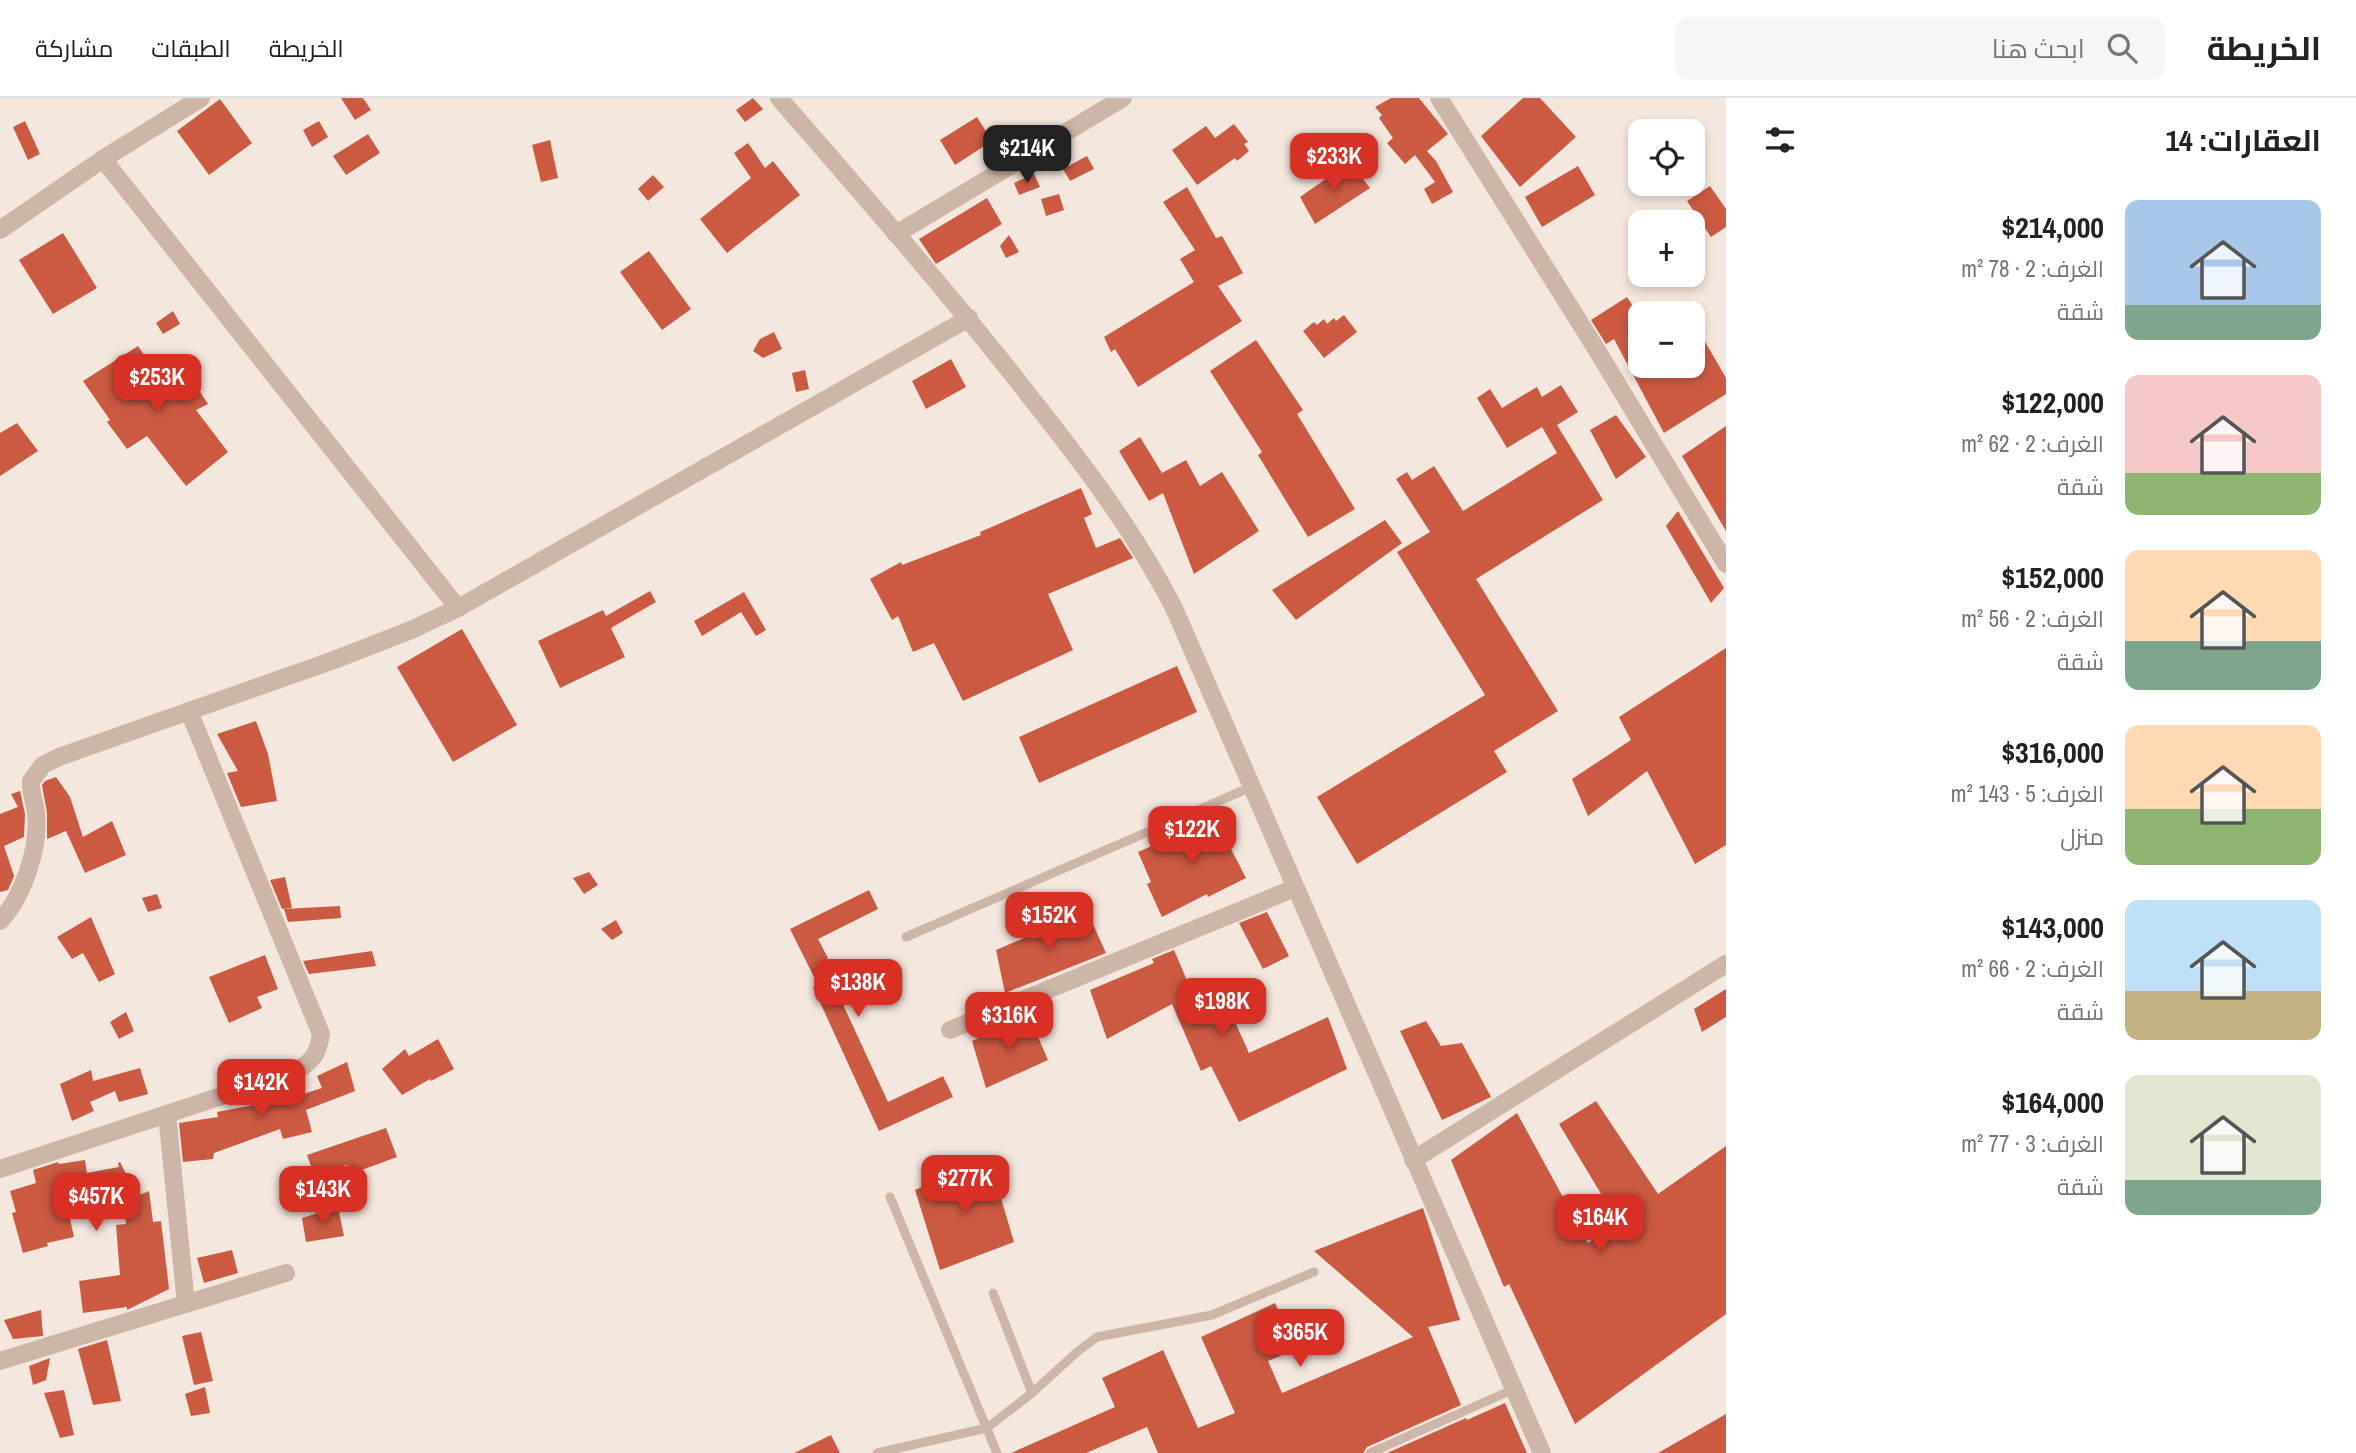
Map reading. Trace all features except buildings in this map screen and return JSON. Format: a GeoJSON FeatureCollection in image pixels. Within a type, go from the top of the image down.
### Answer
{"type":"FeatureCollection","features":[{"type":"Feature","properties":{"kind":"street"},"geometry":{"type":"LineString","coordinates":[[0,230],[103,159],[201,98]]}},
{"type":"Feature","properties":{"kind":"street"},"geometry":{"type":"LineString","coordinates":[[779,98],[969,318],[1067,444],[1134,537],[1174,608],[1542,1453]]}},
{"type":"Feature","properties":{"kind":"street"},"geometry":{"type":"LineString","coordinates":[[896,234],[1123,98]]}},
{"type":"Feature","properties":{"kind":"street"},"geometry":{"type":"LineString","coordinates":[[1439,98],[1595,347],[1726,564]]}},
{"type":"Feature","properties":{"kind":"street"},"geometry":{"type":"LineString","coordinates":[[103,159],[458,608]]}},
{"type":"Feature","properties":{"kind":"street"},"geometry":{"type":"LineString","coordinates":[[0,921],[20,892],[32,851],[36,814],[30,787],[34,774],[43,765],[334,660],[411,630],[458,608],[969,318]]}},
{"type":"Feature","properties":{"kind":"street"},"geometry":{"type":"LineString","coordinates":[[0,1169],[295,1072],[313,1060],[319,1049],[321,1034],[189,711]]}},
{"type":"Feature","properties":{"kind":"street"},"geometry":{"type":"LineString","coordinates":[[950,1030],[1295,888]]}},
{"type":"Feature","properties":{"kind":"street"},"geometry":{"type":"LineString","coordinates":[[1413,1160],[1726,964]]}},
{"type":"Feature","properties":{"kind":"street"},"geometry":{"type":"LineString","coordinates":[[167,1114],[186,1304]]}},
{"type":"Feature","properties":{"kind":"street"},"geometry":{"type":"LineString","coordinates":[[0,1361],[286,1273]]}},
{"type":"Feature","properties":{"kind":"lane"},"geometry":{"type":"LineString","coordinates":[[906,937],[1251,787]]}},
{"type":"Feature","properties":{"kind":"lane"},"geometry":{"type":"LineString","coordinates":[[890,1197],[997,1453]]}},
{"type":"Feature","properties":{"kind":"lane"},"geometry":{"type":"LineString","coordinates":[[877,1453],[987,1428],[1097,1337],[1212,1315],[1314,1272]]}},
{"type":"Feature","properties":{"kind":"lane"},"geometry":{"type":"LineString","coordinates":[[993,1293],[1032,1393]]}},
{"type":"Feature","properties":{"kind":"lane"},"geometry":{"type":"LineString","coordinates":[[1370,1453],[1514,1389]]}}]}
